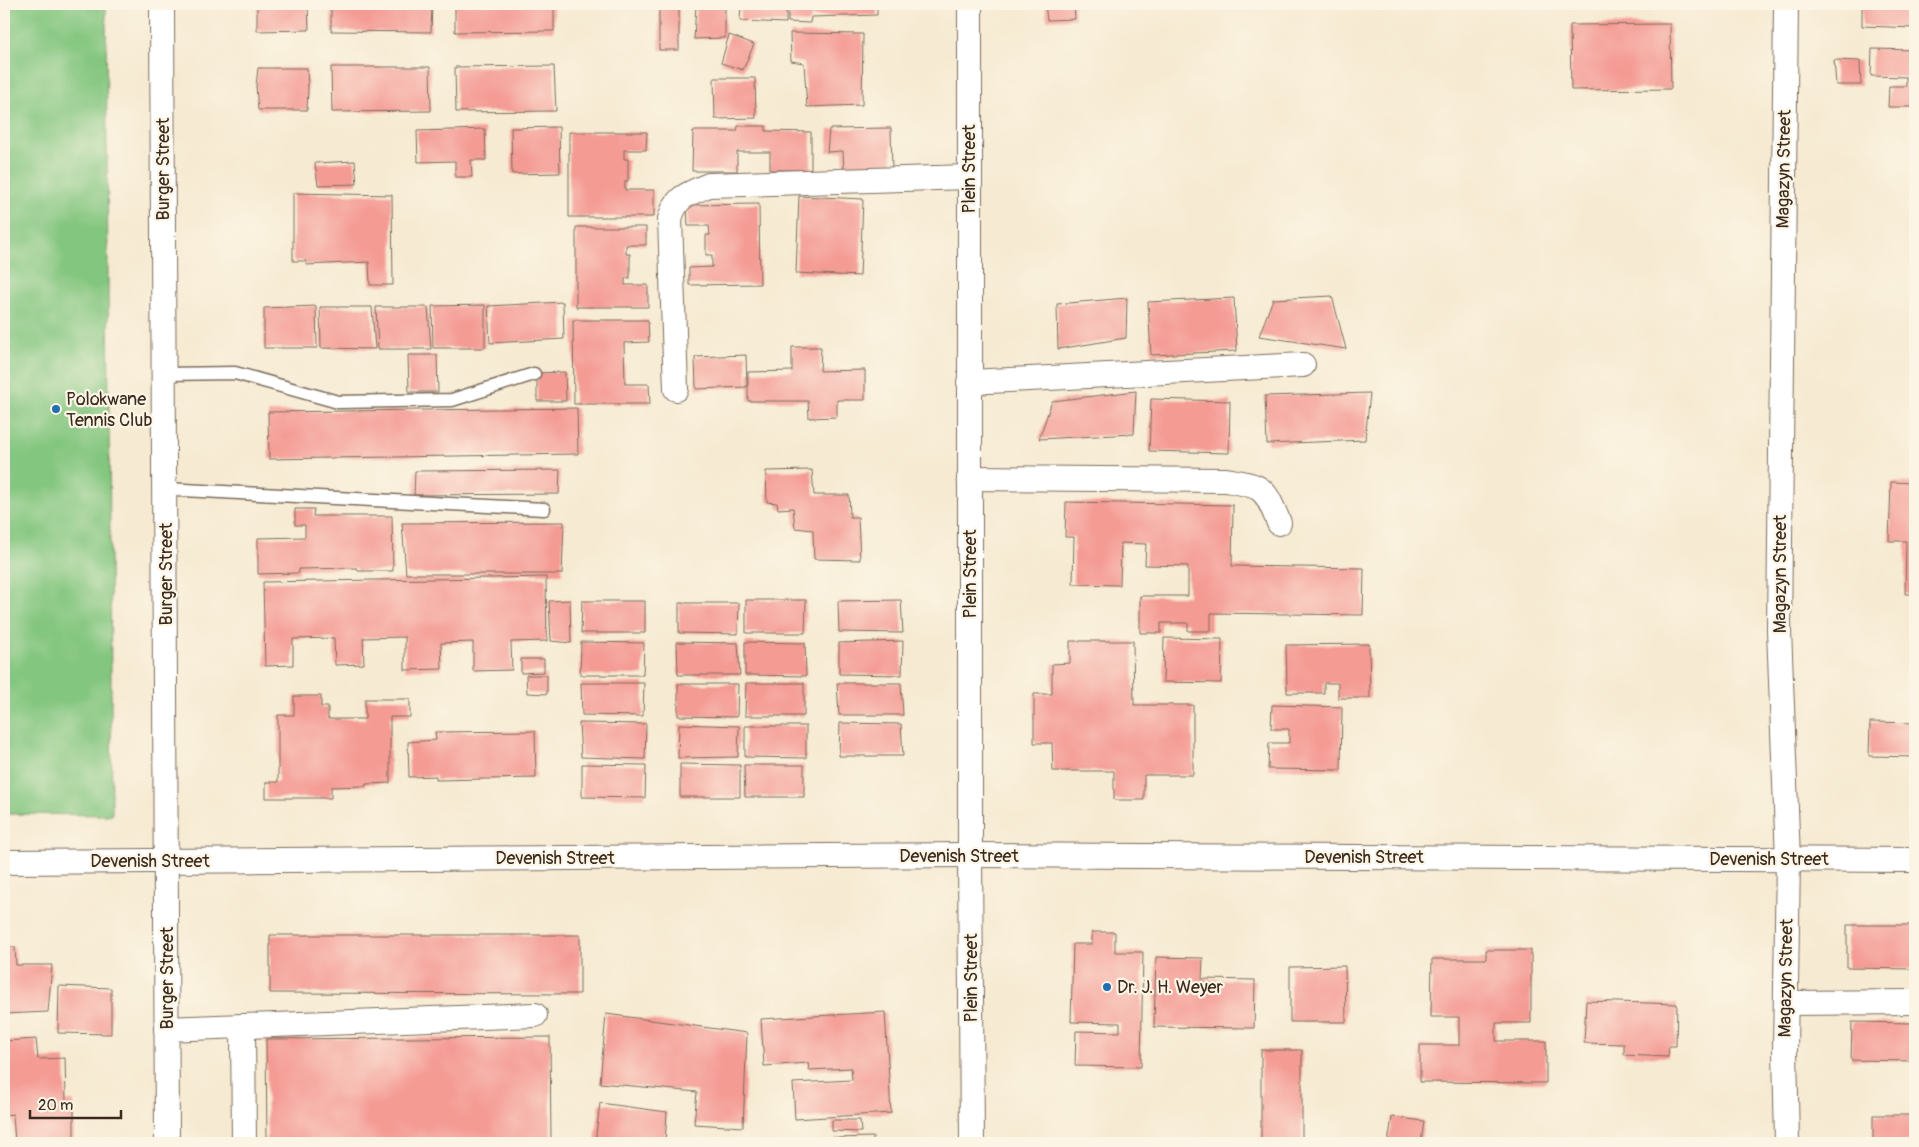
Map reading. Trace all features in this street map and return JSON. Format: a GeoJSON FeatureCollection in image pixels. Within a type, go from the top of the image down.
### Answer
{"type":"FeatureCollection","features":[{"type":"Feature","properties":{"kind":"street","name":"Burger Street"},"geometry":{"type":"LineString","coordinates":[[162,4],[167,1143]]}},
{"type":"Feature","properties":{"kind":"street","name":"Plein Street"},"geometry":{"type":"LineString","coordinates":[[970,4],[972,1143]]}},
{"type":"Feature","properties":{"kind":"street","name":"Magazyn Street"},"geometry":{"type":"LineString","coordinates":[[1786,4],[1779,630],[1788,859],[1785,1050],[1788,1143]]}},
{"type":"Feature","properties":{"kind":"street"},"geometry":{"type":"LineString","coordinates":[[676,389],[670,219],[674,206],[685,196],[709,185],[969,177]]}},
{"type":"Feature","properties":{"kind":"street"},"geometry":{"type":"LineString","coordinates":[[970,382],[1303,365]]}},
{"type":"Feature","properties":{"kind":"street"},"geometry":{"type":"LineString","coordinates":[[970,478],[1226,480],[1255,486],[1268,495],[1279,523]]}},
{"type":"Feature","properties":{"kind":"street","name":"Devenish Street"},"geometry":{"type":"LineString","coordinates":[[4,862],[970,856],[1915,860]]}},
{"type":"Feature","properties":{"kind":"street"},"geometry":{"type":"LineString","coordinates":[[1787,1003],[1915,1002]]}},
{"type":"Feature","properties":{"kind":"street"},"geometry":{"type":"LineString","coordinates":[[166,1029],[535,1015]]}},
{"type":"Feature","properties":{"kind":"street"},"geometry":{"type":"LineString","coordinates":[[243,1026],[244,1143]]}},
{"type":"Feature","properties":{"kind":"lane"},"geometry":{"type":"LineString","coordinates":[[165,374],[235,373],[338,402],[452,400],[534,374]]}},
{"type":"Feature","properties":{"kind":"lane"},"geometry":{"type":"LineString","coordinates":[[165,489],[544,509]]}},
{"type":"Feature","properties":{"kind":"green space","name":"Polokwane Tennis Club"},"geometry":{"type":"Polygon","coordinates":[[[4,4],[106,4],[112,815],[4,814],[4,4]]]}},
{"type":"Feature","properties":{"kind":"building"},"geometry":{"type":"Polygon","coordinates":[[[257,4],[308,4],[309,30],[257,31],[257,4]]]}},
{"type":"Feature","properties":{"kind":"building"},"geometry":{"type":"Polygon","coordinates":[[[331,4],[432,4],[431,32],[331,31],[331,4]]]}},
{"type":"Feature","properties":{"kind":"building"},"geometry":{"type":"Polygon","coordinates":[[[455,4],[554,4],[554,31],[455,32],[455,4]]]}},
{"type":"Feature","properties":{"kind":"building"},"geometry":{"type":"Polygon","coordinates":[[[696,4],[725,4],[725,38],[694,39],[696,4]]]}},
{"type":"Feature","properties":{"kind":"building"},"geometry":{"type":"Polygon","coordinates":[[[741,4],[786,4],[786,23],[740,21],[741,4]]]}},
{"type":"Feature","properties":{"kind":"building"},"geometry":{"type":"Polygon","coordinates":[[[788,4],[877,4],[877,15],[811,17],[810,23],[788,22],[788,4]]]}},
{"type":"Feature","properties":{"kind":"building"},"geometry":{"type":"Polygon","coordinates":[[[1045,4],[1074,4],[1075,19],[1047,20],[1045,4]]]}},
{"type":"Feature","properties":{"kind":"building"},"geometry":{"type":"Polygon","coordinates":[[[1862,4],[1915,4],[1915,28],[1862,26],[1862,4]]]}},
{"type":"Feature","properties":{"kind":"building"},"geometry":{"type":"Polygon","coordinates":[[[659,7],[679,7],[679,50],[659,50],[659,7]]]}},
{"type":"Feature","properties":{"kind":"building"},"geometry":{"type":"Polygon","coordinates":[[[1670,24],[1671,89],[1571,90],[1570,25],[1670,24]]]}},
{"type":"Feature","properties":{"kind":"building"},"geometry":{"type":"Polygon","coordinates":[[[790,33],[863,34],[862,105],[807,107],[804,63],[791,61],[790,33]]]}},
{"type":"Feature","properties":{"kind":"building"},"geometry":{"type":"Polygon","coordinates":[[[729,35],[754,44],[743,70],[721,63],[729,35]]]}},
{"type":"Feature","properties":{"kind":"building"},"geometry":{"type":"Polygon","coordinates":[[[1872,49],[1915,50],[1915,107],[1888,107],[1889,86],[1906,86],[1906,77],[1871,76],[1872,49]]]}},
{"type":"Feature","properties":{"kind":"building"},"geometry":{"type":"Polygon","coordinates":[[[1834,60],[1860,61],[1861,85],[1836,85],[1834,60]]]}},
{"type":"Feature","properties":{"kind":"building"},"geometry":{"type":"Polygon","coordinates":[[[554,66],[556,111],[456,112],[455,67],[554,66]]]}},
{"type":"Feature","properties":{"kind":"building"},"geometry":{"type":"Polygon","coordinates":[[[331,67],[430,67],[431,111],[332,112],[331,67]]]}},
{"type":"Feature","properties":{"kind":"building"},"geometry":{"type":"Polygon","coordinates":[[[258,68],[307,68],[307,110],[258,110],[256,86],[258,68]]]}},
{"type":"Feature","properties":{"kind":"building"},"geometry":{"type":"Polygon","coordinates":[[[714,78],[755,78],[756,118],[715,119],[714,78]]]}},
{"type":"Feature","properties":{"kind":"building"},"geometry":{"type":"Polygon","coordinates":[[[738,126],[766,126],[766,131],[811,132],[811,170],[770,170],[770,152],[737,152],[737,171],[692,171],[693,131],[737,131],[738,126]]]}},
{"type":"Feature","properties":{"kind":"building"},"geometry":{"type":"Polygon","coordinates":[[[559,127],[560,173],[512,174],[511,128],[559,127]]]}},
{"type":"Feature","properties":{"kind":"building"},"geometry":{"type":"Polygon","coordinates":[[[891,128],[892,171],[844,172],[843,151],[827,152],[829,129],[891,128]]]}},
{"type":"Feature","properties":{"kind":"building"},"geometry":{"type":"Polygon","coordinates":[[[485,129],[486,160],[471,160],[472,177],[455,177],[455,161],[418,162],[417,131],[485,129]]]}},
{"type":"Feature","properties":{"kind":"building"},"geometry":{"type":"Polygon","coordinates":[[[569,132],[647,132],[646,150],[624,150],[624,159],[628,159],[628,181],[625,181],[625,190],[654,190],[654,217],[569,217],[569,132]]]}},
{"type":"Feature","properties":{"kind":"building"},"geometry":{"type":"Polygon","coordinates":[[[355,161],[357,184],[318,185],[315,163],[355,161]]]}},
{"type":"Feature","properties":{"kind":"building"},"geometry":{"type":"Polygon","coordinates":[[[293,193],[392,195],[393,285],[370,285],[369,262],[306,265],[306,261],[293,261],[293,193]]]}},
{"type":"Feature","properties":{"kind":"building"},"geometry":{"type":"Polygon","coordinates":[[[799,196],[863,199],[860,276],[796,273],[799,196]]]}},
{"type":"Feature","properties":{"kind":"building"},"geometry":{"type":"Polygon","coordinates":[[[759,204],[760,284],[689,285],[689,268],[712,267],[712,255],[706,255],[706,235],[710,235],[709,226],[688,226],[687,205],[759,204]]]}},
{"type":"Feature","properties":{"kind":"building"},"geometry":{"type":"Polygon","coordinates":[[[576,227],[646,227],[646,245],[626,245],[626,254],[630,254],[630,278],[625,278],[625,285],[648,285],[648,307],[576,307],[576,227]]]}},
{"type":"Feature","properties":{"kind":"building"},"geometry":{"type":"Polygon","coordinates":[[[1332,296],[1346,349],[1259,336],[1273,299],[1332,296]]]}},
{"type":"Feature","properties":{"kind":"building"},"geometry":{"type":"Polygon","coordinates":[[[1127,298],[1126,338],[1058,349],[1057,304],[1127,298]]]}},
{"type":"Feature","properties":{"kind":"building"},"geometry":{"type":"Polygon","coordinates":[[[1234,298],[1237,351],[1151,355],[1148,302],[1234,298]]]}},
{"type":"Feature","properties":{"kind":"building"},"geometry":{"type":"Polygon","coordinates":[[[563,302],[564,339],[490,343],[488,306],[563,302]]]}},
{"type":"Feature","properties":{"kind":"building"},"geometry":{"type":"Polygon","coordinates":[[[485,305],[485,348],[433,348],[432,306],[485,305]]]}},
{"type":"Feature","properties":{"kind":"building"},"geometry":{"type":"Polygon","coordinates":[[[316,306],[317,348],[264,348],[264,308],[316,306]]]}},
{"type":"Feature","properties":{"kind":"building"},"geometry":{"type":"Polygon","coordinates":[[[320,307],[372,307],[375,349],[321,348],[320,307]]]}},
{"type":"Feature","properties":{"kind":"building"},"geometry":{"type":"Polygon","coordinates":[[[376,307],[428,307],[431,349],[378,349],[376,307]]]}},
{"type":"Feature","properties":{"kind":"building"},"geometry":{"type":"Polygon","coordinates":[[[573,320],[648,320],[649,342],[624,343],[625,384],[649,384],[650,404],[574,404],[573,320]]]}},
{"type":"Feature","properties":{"kind":"building"},"geometry":{"type":"Polygon","coordinates":[[[792,347],[821,347],[820,371],[865,370],[865,400],[837,400],[837,417],[809,418],[808,401],[748,401],[748,372],[792,371],[792,347]]]}},
{"type":"Feature","properties":{"kind":"building"},"geometry":{"type":"Polygon","coordinates":[[[408,355],[437,355],[438,392],[409,392],[408,355]]]}},
{"type":"Feature","properties":{"kind":"building"},"geometry":{"type":"Polygon","coordinates":[[[746,355],[747,387],[696,389],[695,357],[746,355]]]}},
{"type":"Feature","properties":{"kind":"building"},"geometry":{"type":"Polygon","coordinates":[[[565,372],[566,401],[537,401],[537,373],[565,372]]]}},
{"type":"Feature","properties":{"kind":"building"},"geometry":{"type":"Polygon","coordinates":[[[1136,391],[1134,434],[1039,439],[1052,401],[1136,391]]]}},
{"type":"Feature","properties":{"kind":"building"},"geometry":{"type":"Polygon","coordinates":[[[1370,393],[1365,440],[1267,444],[1265,396],[1370,393]]]}},
{"type":"Feature","properties":{"kind":"building"},"geometry":{"type":"Polygon","coordinates":[[[1151,399],[1230,401],[1229,453],[1149,451],[1151,399]]]}},
{"type":"Feature","properties":{"kind":"building"},"geometry":{"type":"Polygon","coordinates":[[[577,408],[578,454],[269,459],[268,412],[577,408]]]}},
{"type":"Feature","properties":{"kind":"building"},"geometry":{"type":"Polygon","coordinates":[[[560,470],[559,494],[414,495],[415,471],[560,470]]]}},
{"type":"Feature","properties":{"kind":"building"},"geometry":{"type":"Polygon","coordinates":[[[812,470],[814,495],[849,495],[850,517],[858,517],[860,560],[814,559],[813,530],[795,528],[793,508],[778,509],[777,503],[767,502],[766,471],[812,470]]]}},
{"type":"Feature","properties":{"kind":"building"},"geometry":{"type":"Polygon","coordinates":[[[1891,482],[1915,483],[1915,594],[1905,594],[1906,541],[1889,541],[1891,482]]]}},
{"type":"Feature","properties":{"kind":"building"},"geometry":{"type":"Polygon","coordinates":[[[1066,502],[1233,505],[1232,566],[1364,568],[1363,615],[1211,613],[1211,631],[1188,631],[1188,623],[1161,623],[1161,633],[1140,633],[1140,596],[1188,596],[1188,566],[1145,565],[1146,544],[1121,543],[1120,585],[1073,584],[1074,537],[1065,537],[1066,502]]]}},
{"type":"Feature","properties":{"kind":"building"},"geometry":{"type":"Polygon","coordinates":[[[295,509],[314,509],[313,516],[392,516],[393,571],[358,571],[357,568],[299,569],[299,573],[258,574],[258,538],[305,537],[305,525],[295,525],[295,509]]]}},
{"type":"Feature","properties":{"kind":"building"},"geometry":{"type":"Polygon","coordinates":[[[564,522],[562,574],[406,574],[402,523],[564,522]]]}},
{"type":"Feature","properties":{"kind":"building"},"geometry":{"type":"Polygon","coordinates":[[[546,577],[547,641],[511,642],[512,670],[473,671],[473,642],[441,643],[442,669],[405,670],[405,637],[363,638],[364,664],[335,665],[334,638],[293,639],[293,665],[265,666],[263,582],[546,577]]]}},
{"type":"Feature","properties":{"kind":"building"},"geometry":{"type":"Polygon","coordinates":[[[570,600],[571,643],[551,641],[549,601],[570,600]]]}},
{"type":"Feature","properties":{"kind":"building"},"geometry":{"type":"Polygon","coordinates":[[[746,600],[806,600],[805,633],[746,633],[746,600]]]}},
{"type":"Feature","properties":{"kind":"building"},"geometry":{"type":"Polygon","coordinates":[[[901,600],[903,633],[839,632],[838,601],[901,600]]]}},
{"type":"Feature","properties":{"kind":"building"},"geometry":{"type":"Polygon","coordinates":[[[582,601],[645,601],[645,633],[581,633],[582,601]]]}},
{"type":"Feature","properties":{"kind":"building"},"geometry":{"type":"Polygon","coordinates":[[[679,603],[739,603],[738,634],[679,633],[679,603]]]}},
{"type":"Feature","properties":{"kind":"building"},"geometry":{"type":"Polygon","coordinates":[[[1164,638],[1222,639],[1221,683],[1163,682],[1164,638]]]}},
{"type":"Feature","properties":{"kind":"building"},"geometry":{"type":"Polygon","coordinates":[[[903,641],[902,675],[839,674],[839,643],[903,641]]]}},
{"type":"Feature","properties":{"kind":"building"},"geometry":{"type":"Polygon","coordinates":[[[1070,641],[1133,641],[1134,705],[1193,705],[1193,775],[1144,775],[1144,800],[1114,800],[1114,771],[1053,771],[1052,743],[1034,743],[1034,694],[1052,694],[1052,664],[1070,663],[1070,641]]]}},
{"type":"Feature","properties":{"kind":"building"},"geometry":{"type":"Polygon","coordinates":[[[581,642],[644,643],[643,675],[580,675],[581,642]]]}},
{"type":"Feature","properties":{"kind":"building"},"geometry":{"type":"Polygon","coordinates":[[[677,642],[738,643],[740,675],[678,675],[677,642]]]}},
{"type":"Feature","properties":{"kind":"building"},"geometry":{"type":"Polygon","coordinates":[[[745,642],[805,643],[806,676],[745,675],[745,642]]]}},
{"type":"Feature","properties":{"kind":"building"},"geometry":{"type":"Polygon","coordinates":[[[1369,644],[1370,698],[1338,698],[1338,683],[1324,683],[1324,693],[1287,693],[1286,645],[1369,644]]]}},
{"type":"Feature","properties":{"kind":"building"},"geometry":{"type":"Polygon","coordinates":[[[521,659],[544,659],[544,672],[521,673],[521,659]]]}},
{"type":"Feature","properties":{"kind":"building"},"geometry":{"type":"Polygon","coordinates":[[[526,675],[547,675],[547,694],[527,693],[526,675]]]}},
{"type":"Feature","properties":{"kind":"building"},"geometry":{"type":"Polygon","coordinates":[[[581,683],[644,683],[643,716],[582,715],[581,683]]]}},
{"type":"Feature","properties":{"kind":"building"},"geometry":{"type":"Polygon","coordinates":[[[746,683],[804,683],[804,716],[745,716],[746,683]]]}},
{"type":"Feature","properties":{"kind":"building"},"geometry":{"type":"Polygon","coordinates":[[[837,683],[901,683],[903,715],[839,715],[837,683]]]}},
{"type":"Feature","properties":{"kind":"building"},"geometry":{"type":"Polygon","coordinates":[[[678,684],[738,684],[737,717],[678,716],[678,684]]]}},
{"type":"Feature","properties":{"kind":"building"},"geometry":{"type":"Polygon","coordinates":[[[294,696],[321,696],[321,707],[328,707],[328,719],[365,719],[365,699],[410,699],[410,717],[390,717],[390,783],[331,787],[331,798],[266,798],[266,782],[278,782],[278,715],[294,715],[294,696]]]}},
{"type":"Feature","properties":{"kind":"building"},"geometry":{"type":"Polygon","coordinates":[[[1272,705],[1342,707],[1341,770],[1268,769],[1269,743],[1289,743],[1289,729],[1271,729],[1272,705]]]}},
{"type":"Feature","properties":{"kind":"building"},"geometry":{"type":"Polygon","coordinates":[[[1870,722],[1915,723],[1915,757],[1869,756],[1870,722]]]}},
{"type":"Feature","properties":{"kind":"building"},"geometry":{"type":"Polygon","coordinates":[[[579,723],[646,724],[645,759],[581,757],[579,723]]]}},
{"type":"Feature","properties":{"kind":"building"},"geometry":{"type":"Polygon","coordinates":[[[840,723],[901,724],[903,756],[839,756],[840,723]]]}},
{"type":"Feature","properties":{"kind":"building"},"geometry":{"type":"Polygon","coordinates":[[[679,724],[739,726],[738,757],[678,758],[679,724]]]}},
{"type":"Feature","properties":{"kind":"building"},"geometry":{"type":"Polygon","coordinates":[[[745,726],[806,726],[806,758],[745,757],[745,726]]]}},
{"type":"Feature","properties":{"kind":"building"},"geometry":{"type":"Polygon","coordinates":[[[535,731],[536,778],[436,780],[436,776],[409,777],[408,742],[436,740],[435,732],[535,731]]]}},
{"type":"Feature","properties":{"kind":"building"},"geometry":{"type":"Polygon","coordinates":[[[582,764],[646,765],[645,798],[582,797],[582,764]]]}},
{"type":"Feature","properties":{"kind":"building"},"geometry":{"type":"Polygon","coordinates":[[[680,764],[740,765],[740,797],[680,797],[680,764]]]}},
{"type":"Feature","properties":{"kind":"building"},"geometry":{"type":"Polygon","coordinates":[[[744,765],[804,765],[804,797],[745,797],[744,765]]]}},
{"type":"Feature","properties":{"kind":"building"},"geometry":{"type":"Polygon","coordinates":[[[1847,925],[1915,925],[1915,969],[1847,968],[1847,925]]]}},
{"type":"Feature","properties":{"kind":"building","name":"Dr. J. H. Weyer"},"geometry":{"type":"Polygon","coordinates":[[[1092,932],[1115,932],[1115,952],[1143,952],[1141,1067],[1075,1066],[1076,1031],[1120,1032],[1120,1023],[1071,1022],[1073,944],[1092,944],[1092,932]]]}},
{"type":"Feature","properties":{"kind":"building"},"geometry":{"type":"Polygon","coordinates":[[[270,935],[580,935],[580,994],[270,993],[270,935]]]}},
{"type":"Feature","properties":{"kind":"building"},"geometry":{"type":"Polygon","coordinates":[[[4,947],[15,947],[16,965],[52,965],[48,1012],[4,1014],[4,947]]]}},
{"type":"Feature","properties":{"kind":"building"},"geometry":{"type":"Polygon","coordinates":[[[1486,950],[1531,950],[1531,1023],[1496,1023],[1496,1041],[1546,1041],[1546,1083],[1420,1082],[1420,1045],[1459,1045],[1459,1017],[1431,1017],[1432,959],[1486,959],[1486,950]]]}},
{"type":"Feature","properties":{"kind":"building"},"geometry":{"type":"Polygon","coordinates":[[[1156,957],[1203,958],[1202,979],[1255,980],[1254,1028],[1154,1027],[1156,957]]]}},
{"type":"Feature","properties":{"kind":"building"},"geometry":{"type":"Polygon","coordinates":[[[1345,966],[1346,1022],[1290,1022],[1290,967],[1345,966]]]}},
{"type":"Feature","properties":{"kind":"building"},"geometry":{"type":"Polygon","coordinates":[[[59,986],[111,988],[111,1034],[58,1033],[59,986]]]}},
{"type":"Feature","properties":{"kind":"building"},"geometry":{"type":"Polygon","coordinates":[[[1586,1001],[1677,1004],[1676,1046],[1669,1046],[1668,1057],[1624,1055],[1624,1044],[1584,1043],[1586,1001]]]}},
{"type":"Feature","properties":{"kind":"building"},"geometry":{"type":"Polygon","coordinates":[[[885,1012],[891,1113],[795,1119],[793,1083],[852,1080],[851,1068],[809,1070],[808,1063],[764,1066],[761,1019],[885,1012]]]}},
{"type":"Feature","properties":{"kind":"building"},"geometry":{"type":"Polygon","coordinates":[[[606,1014],[747,1033],[743,1127],[694,1124],[697,1092],[600,1083],[606,1014]]]}},
{"type":"Feature","properties":{"kind":"building"},"geometry":{"type":"Polygon","coordinates":[[[1852,1022],[1915,1023],[1915,1061],[1851,1060],[1852,1022]]]}},
{"type":"Feature","properties":{"kind":"building"},"geometry":{"type":"Polygon","coordinates":[[[550,1037],[551,1143],[267,1143],[266,1039],[550,1037]]]}},
{"type":"Feature","properties":{"kind":"building"},"geometry":{"type":"Polygon","coordinates":[[[36,1039],[38,1059],[65,1058],[66,1101],[74,1101],[74,1142],[15,1143],[13,1114],[4,1115],[4,1041],[36,1039]]]}},
{"type":"Feature","properties":{"kind":"building"},"geometry":{"type":"Polygon","coordinates":[[[1261,1050],[1302,1050],[1302,1143],[1261,1143],[1261,1050]]]}},
{"type":"Feature","properties":{"kind":"building"},"geometry":{"type":"Polygon","coordinates":[[[600,1103],[667,1112],[665,1143],[595,1143],[600,1103]]]}},
{"type":"Feature","properties":{"kind":"building"},"geometry":{"type":"Polygon","coordinates":[[[1873,1115],[1913,1115],[1913,1143],[1873,1143],[1873,1115]]]}},
{"type":"Feature","properties":{"kind":"building"},"geometry":{"type":"Polygon","coordinates":[[[1392,1117],[1424,1121],[1421,1143],[1388,1143],[1392,1117]]]}},
{"type":"Feature","properties":{"kind":"building"},"geometry":{"type":"Polygon","coordinates":[[[832,1120],[860,1120],[861,1132],[832,1131],[832,1120]]]}},
{"type":"Feature","properties":{"kind":"building"},"geometry":{"type":"Polygon","coordinates":[[[873,1137],[873,1143],[835,1143],[835,1138],[873,1137]]]}},
{"type":"Feature","properties":{"kind":"place","name":"Polokwane Tennis Club"},"geometry":{"type":"Point","coordinates":[56,409]}},
{"type":"Feature","properties":{"kind":"place","name":"Dr. J. H. Weyer"},"geometry":{"type":"Point","coordinates":[1107,987]}}]}
